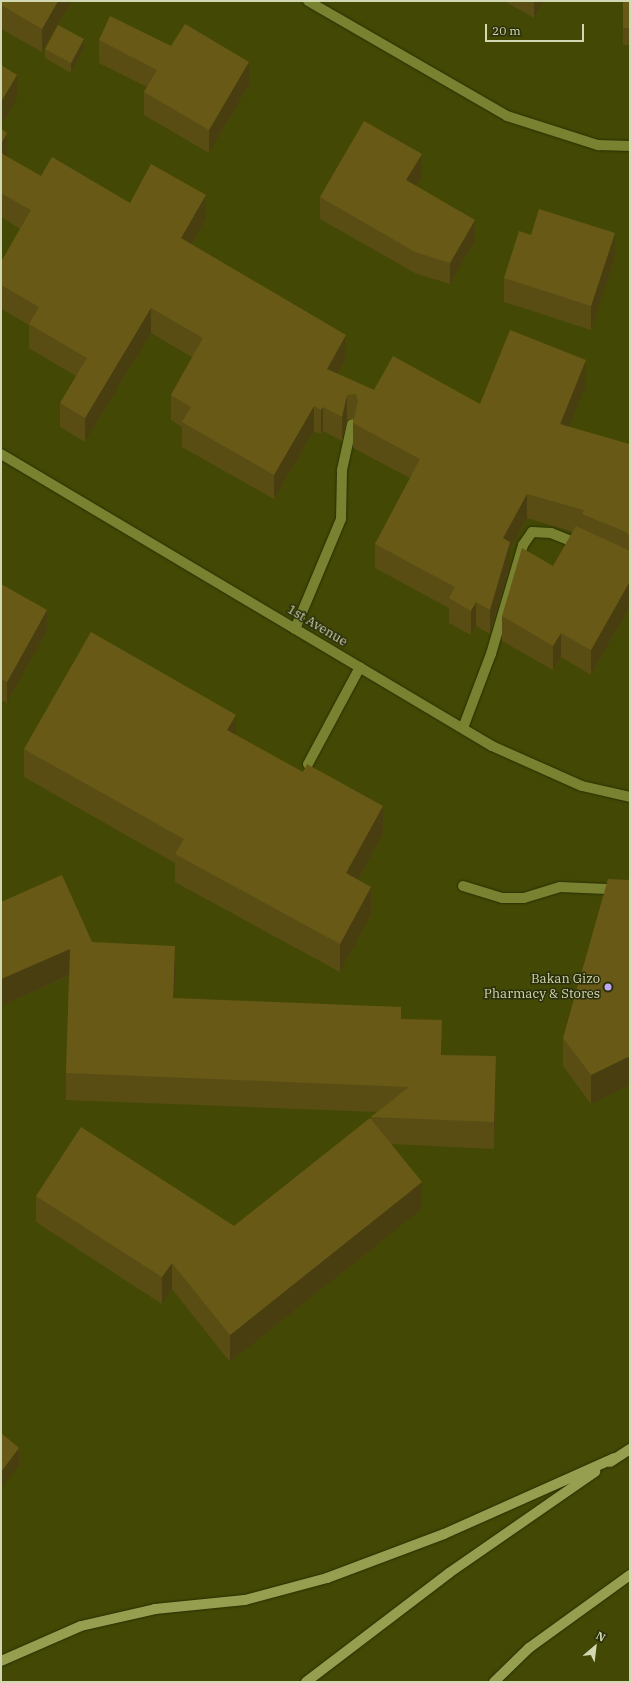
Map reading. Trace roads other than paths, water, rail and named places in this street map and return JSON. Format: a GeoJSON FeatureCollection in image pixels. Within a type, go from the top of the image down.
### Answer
{"type":"FeatureCollection","features":[{"type":"Feature","properties":{"kind":"main road"},"geometry":{"type":"LineString","coordinates":[[306,1682],[449,1573],[630,1449]]}},
{"type":"Feature","properties":{"kind":"main road"},"geometry":{"type":"LineString","coordinates":[[1,1661],[81,1626],[155,1609],[245,1600],[327,1578],[444,1534],[615,1458]]}},
{"type":"Feature","properties":{"kind":"main road"},"geometry":{"type":"LineString","coordinates":[[494,1682],[529,1648],[630,1575]]}},
{"type":"Feature","properties":{"kind":"street"},"geometry":{"type":"LineString","coordinates":[[308,1],[507,116],[598,145],[630,146]]}},
{"type":"Feature","properties":{"kind":"street"},"geometry":{"type":"LineString","coordinates":[[296,629],[341,518],[342,470],[352,424]]}},
{"type":"Feature","properties":{"kind":"street","name":"1st Avenue"},"geometry":{"type":"LineString","coordinates":[[1,454],[492,746],[582,786],[630,797]]}},
{"type":"Feature","properties":{"kind":"street"},"geometry":{"type":"LineString","coordinates":[[463,728],[492,654],[523,545],[532,532],[551,532],[594,550]]}},
{"type":"Feature","properties":{"kind":"street"},"geometry":{"type":"LineString","coordinates":[[308,764],[360,667]]}},
{"type":"Feature","properties":{"kind":"street"},"geometry":{"type":"LineString","coordinates":[[463,886],[502,898],[524,898],[560,888],[630,890]]}},
{"type":"Feature","properties":{"kind":"place","name":"Bakan Gizo Pharmacy & Stores"},"geometry":{"type":"Point","coordinates":[608,987]}}]}
